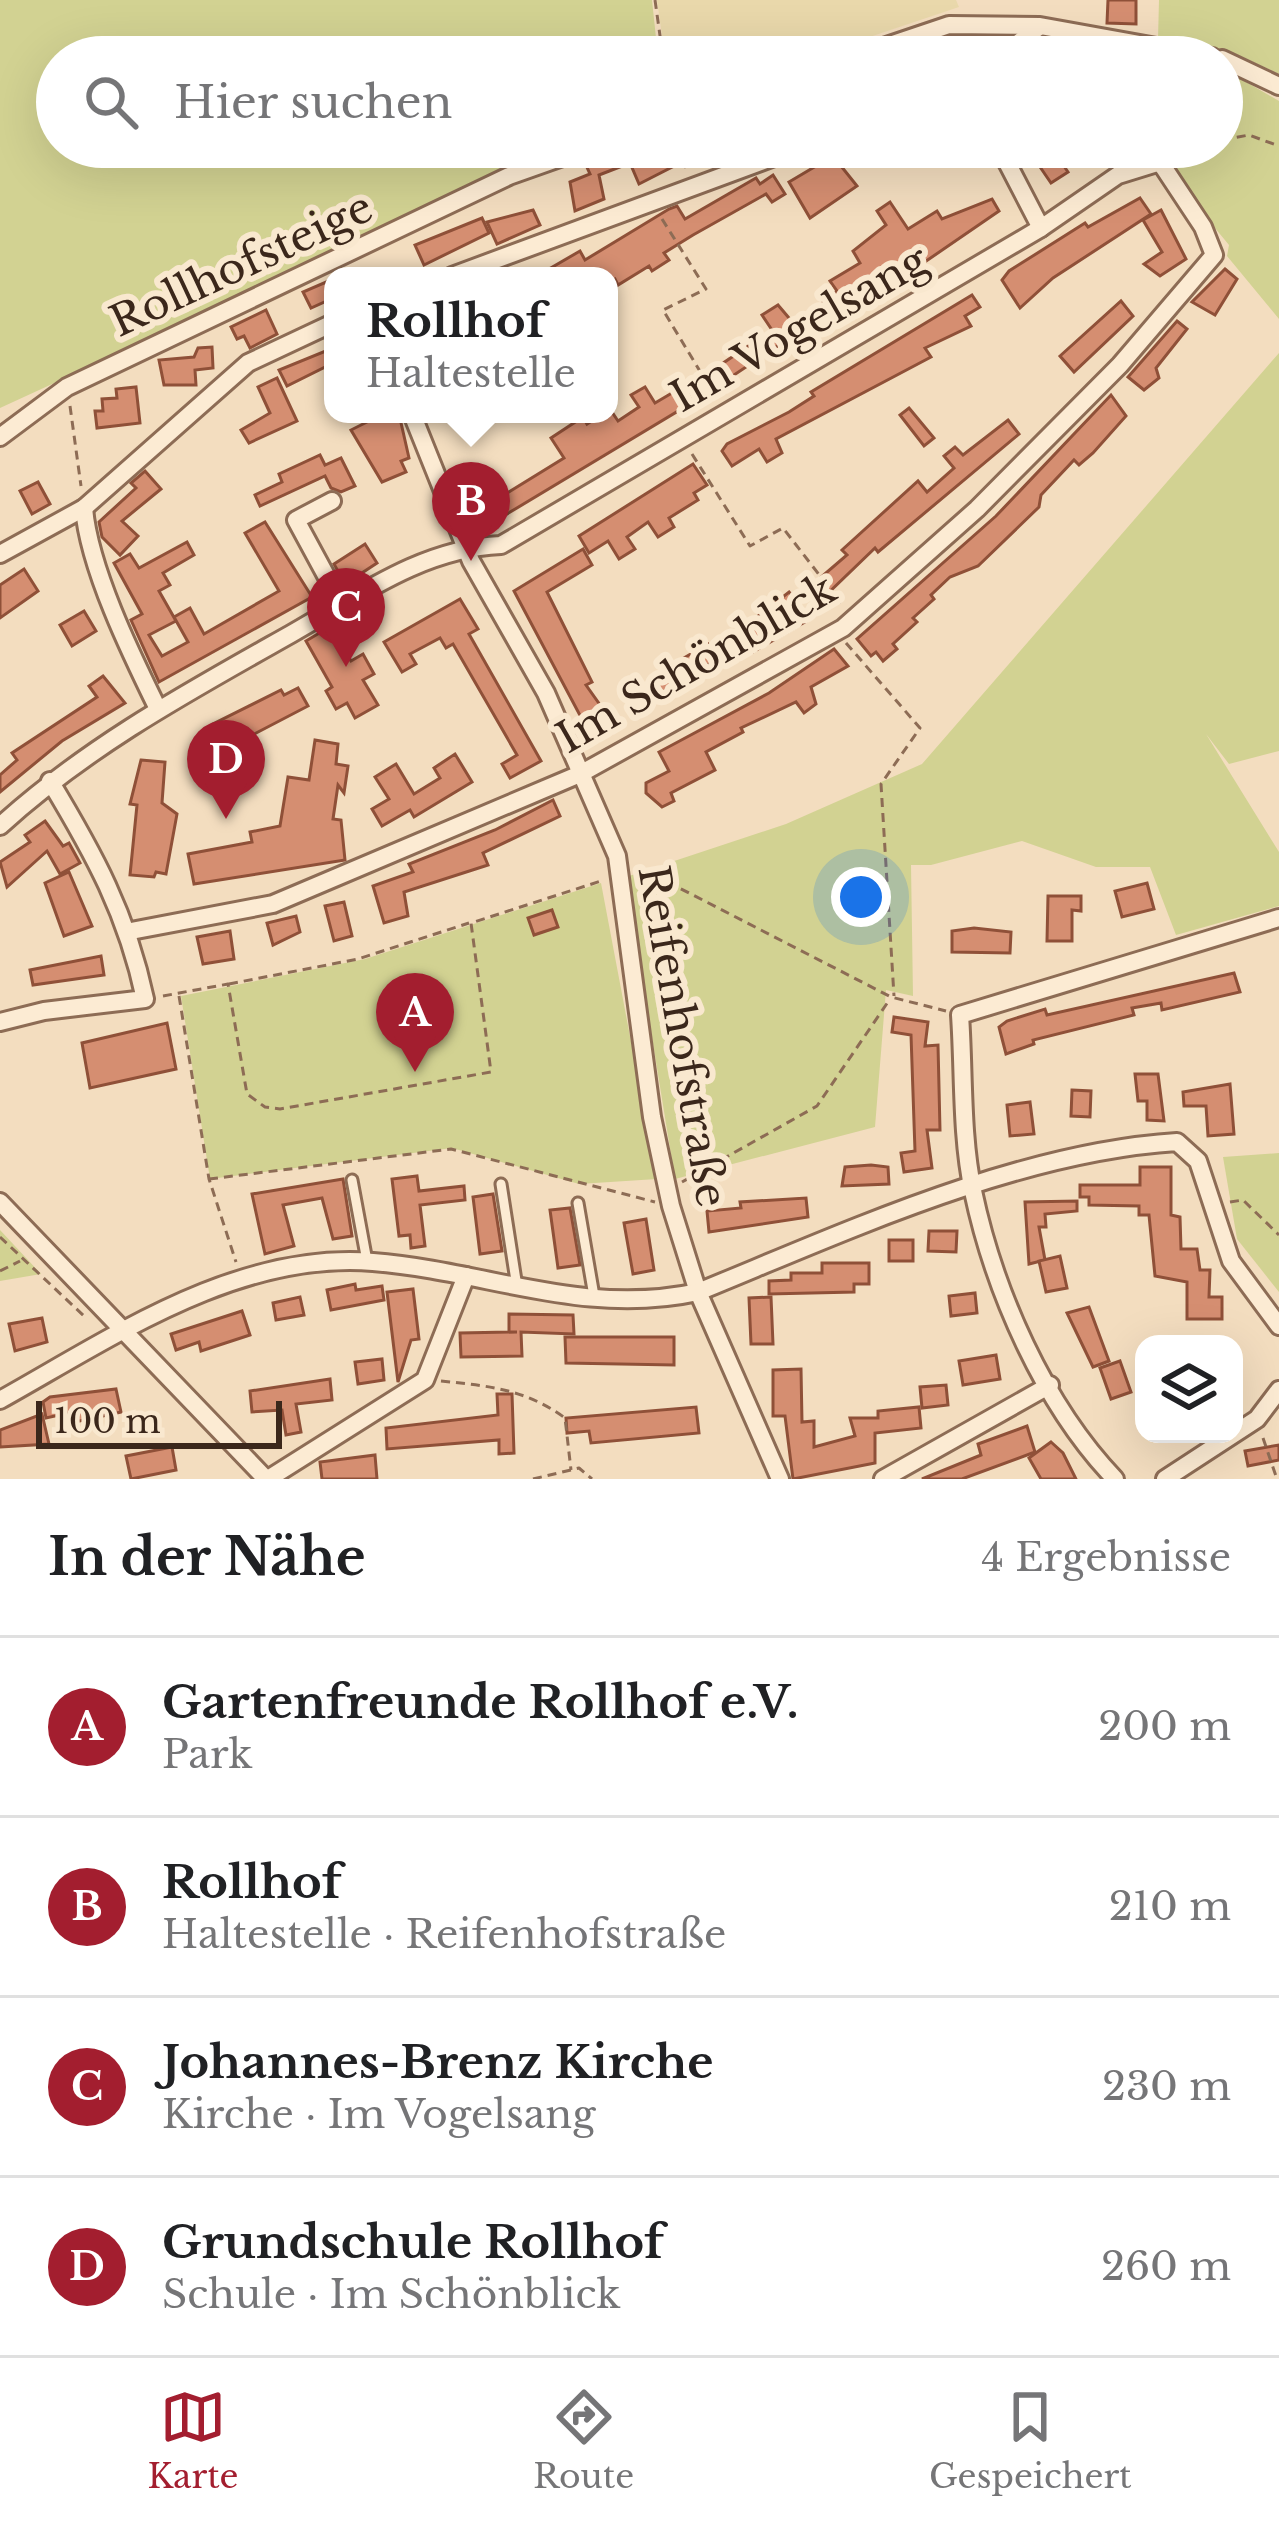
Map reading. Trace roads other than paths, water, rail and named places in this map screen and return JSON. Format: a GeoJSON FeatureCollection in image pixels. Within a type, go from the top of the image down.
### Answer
{"type":"FeatureCollection","features":[{"type":"Feature","properties":{"kind":"street"},"geometry":{"type":"LineString","coordinates":[[918,36],[949,26],[1040,26],[1095,36]]}},
{"type":"Feature","properties":{"kind":"street"},"geometry":{"type":"LineString","coordinates":[[1027,36],[1040,26]]}},
{"type":"Feature","properties":{"kind":"street"},"geometry":{"type":"LineString","coordinates":[[1243,69],[1279,86]]}},
{"type":"Feature","properties":{"kind":"street","name":"Rollhofsteige"},"geometry":{"type":"LineString","coordinates":[[0,437],[67,387],[532,168]]}},
{"type":"Feature","properties":{"kind":"street"},"geometry":{"type":"LineString","coordinates":[[476,267],[744,168]]}},
{"type":"Feature","properties":{"kind":"street"},"geometry":{"type":"LineString","coordinates":[[1010,168],[1041,228]]}},
{"type":"Feature","properties":{"kind":"street","name":"Im Vogelsang"},"geometry":{"type":"LineString","coordinates":[[0,826],[50,781],[158,709],[433,555],[501,545],[1041,228],[1118,175],[1157,168]]}},
{"type":"Feature","properties":{"kind":"street","name":"Im Schönblick"},"geometry":{"type":"LineString","coordinates":[[131,931],[273,904],[580,774],[836,632],[977,508],[1120,365],[1214,255],[1203,226],[1164,168]]}},
{"type":"Feature","properties":{"kind":"street"},"geometry":{"type":"LineString","coordinates":[[0,554],[84,508],[248,363],[324,327]]}},
{"type":"Feature","properties":{"kind":"street","name":"Reifenhofstraße"},"geometry":{"type":"LineString","coordinates":[[416,423],[470,546],[471,561],[546,693],[622,874],[652,1117],[669,1198],[698,1292],[780,1479]]}},
{"type":"Feature","properties":{"kind":"street"},"geometry":{"type":"LineString","coordinates":[[332,502],[296,520],[342,605]]}},
{"type":"Feature","properties":{"kind":"street"},"geometry":{"type":"LineString","coordinates":[[84,508],[86,532],[118,629],[158,709]]}},
{"type":"Feature","properties":{"kind":"street"},"geometry":{"type":"LineString","coordinates":[[0,1022],[44,1011],[145,998],[131,931],[94,854],[50,781]]}},
{"type":"Feature","properties":{"kind":"street"},"geometry":{"type":"LineString","coordinates":[[1115,1479],[1083,1445],[1002,1290],[972,1188],[960,1015],[1279,918]]}},
{"type":"Feature","properties":{"kind":"street"},"geometry":{"type":"LineString","coordinates":[[0,1400],[178,1302],[307,1265],[367,1262],[595,1302],[650,1302],[698,1292],[972,1188],[1123,1149],[1177,1142],[1198,1162],[1231,1262],[1279,1326]]}},
{"type":"Feature","properties":{"kind":"street"},"geometry":{"type":"LineString","coordinates":[[0,1202],[267,1479],[425,1380],[466,1276]]}},
{"type":"Feature","properties":{"kind":"street"},"geometry":{"type":"LineString","coordinates":[[883,1479],[1050,1385]]}},
{"type":"Feature","properties":{"kind":"street"},"geometry":{"type":"LineString","coordinates":[[1165,1479],[1257,1419],[1279,1390]]}},
{"type":"Feature","properties":{"kind":"lane"},"geometry":{"type":"LineString","coordinates":[[352,1180],[367,1262]]}},
{"type":"Feature","properties":{"kind":"lane"},"geometry":{"type":"LineString","coordinates":[[501,1184],[517,1287]]}},
{"type":"Feature","properties":{"kind":"lane"},"geometry":{"type":"LineString","coordinates":[[578,1204],[595,1302]]}},
{"type":"Feature","properties":{"kind":"place","name":"Rollhof"},"geometry":{"type":"Point","coordinates":[471,561]}},
{"type":"Feature","properties":{"kind":"place","name":"Johannes-Brenz Kirche"},"geometry":{"type":"Point","coordinates":[346,667]}},
{"type":"Feature","properties":{"kind":"place","name":"Grundschule Rollhof"},"geometry":{"type":"Point","coordinates":[226,819]}},
{"type":"Feature","properties":{"kind":"place","name":"Gartenfreunde Rollhof e.V."},"geometry":{"type":"Point","coordinates":[415,1072]}}]}
